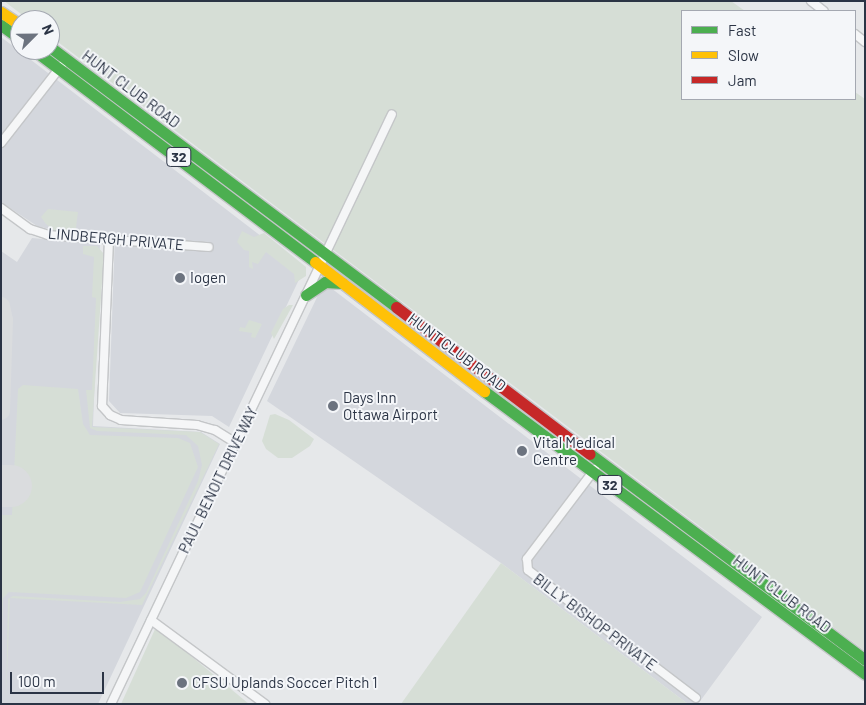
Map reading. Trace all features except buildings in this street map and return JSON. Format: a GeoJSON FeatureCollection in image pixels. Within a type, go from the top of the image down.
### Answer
{"type":"FeatureCollection","features":[{"type":"Feature","properties":{"kind":"main road","name":"HUNT CLUB ROAD"},"geometry":{"type":"LineString","coordinates":[[55,60],[63,64],[596,467],[865,674]]}},
{"type":"Feature","properties":{"kind":"main road","name":"HUNT CLUB ROAD"},"geometry":{"type":"LineString","coordinates":[[60,60],[63,64]]}},
{"type":"Feature","properties":{"kind":"main road","name":"HUNT CLUB ROAD"},"geometry":{"type":"LineString","coordinates":[[323,261],[343,283],[865,660]]}},
{"type":"Feature","properties":{"kind":"main road"},"geometry":{"type":"LineString","coordinates":[[306,295],[325,282],[343,283]]}},
{"type":"Feature","properties":{"kind":"street"},"geometry":{"type":"LineString","coordinates":[[810,1],[823,10]]}},
{"type":"Feature","properties":{"kind":"street"},"geometry":{"type":"LineString","coordinates":[[1,143],[63,64]]}},
{"type":"Feature","properties":{"kind":"street","name":"PAUL BENOIT DRIVEWAY"},"geometry":{"type":"LineString","coordinates":[[111,704],[392,114]]}},
{"type":"Feature","properties":{"kind":"street","name":"LINDBERGH PRIVATE"},"geometry":{"type":"LineString","coordinates":[[1,208],[30,229],[48,235],[208,246]]}},
{"type":"Feature","properties":{"kind":"street"},"geometry":{"type":"LineString","coordinates":[[109,240],[102,406],[110,415],[121,420],[197,425],[215,430],[236,443]]}},
{"type":"Feature","properties":{"kind":"street","name":"BILLY BISHOP PRIVATE"},"geometry":{"type":"LineString","coordinates":[[596,467],[527,559],[528,570],[696,698]]}},
{"type":"Feature","properties":{"kind":"street"},"geometry":{"type":"LineString","coordinates":[[150,620],[265,704]]}},
{"type":"Feature","properties":{"kind":"shaded area"},"geometry":{"type":"Polygon","coordinates":[[[4,1],[731,1],[744,10],[681,10],[681,100],[856,100],[856,93],[865,99],[865,651],[60,44],[60,10],[16,10],[4,1]]]}},
{"type":"Feature","properties":{"kind":"shaded area"},"geometry":{"type":"Polygon","coordinates":[[[1,37],[10,44],[10,60],[31,60],[304,269],[229,427],[212,416],[120,413],[109,401],[115,236],[60,232],[37,226],[1,202],[1,37]]]}},
{"type":"Feature","properties":{"kind":"shaded area"},"geometry":{"type":"Polygon","coordinates":[[[48,209],[78,212],[75,235],[58,233],[46,224],[41,217],[48,209]]]}},
{"type":"Feature","properties":{"kind":"shaded area"},"geometry":{"type":"Polygon","coordinates":[[[242,231],[254,237],[264,233],[306,267],[306,276],[295,283],[294,274],[266,252],[258,264],[252,262],[253,269],[249,267],[249,251],[244,250],[237,242],[242,231]]]}},
{"type":"Feature","properties":{"kind":"shaded area"},"geometry":{"type":"Polygon","coordinates":[[[32,238],[100,244],[93,426],[201,432],[220,444],[98,704],[1,704],[1,251],[17,262],[32,238]]]}},
{"type":"Feature","properties":{"kind":"shaded area"},"geometry":{"type":"Polygon","coordinates":[[[83,246],[97,246],[104,254],[92,427],[200,432],[219,444],[142,605],[10,598],[6,702],[8,599],[13,596],[120,602],[140,599],[146,593],[198,481],[202,465],[198,446],[186,435],[97,431],[90,428],[86,390],[92,390],[96,298],[92,297],[94,257],[83,254],[83,246]]]}},
{"type":"Feature","properties":{"kind":"shaded area"},"geometry":{"type":"Polygon","coordinates":[[[331,288],[762,617],[698,704],[688,704],[501,563],[267,401],[321,289],[331,288]]]}},
{"type":"Feature","properties":{"kind":"shaded area"},"geometry":{"type":"Polygon","coordinates":[[[293,305],[274,339],[271,333],[283,309],[293,305]]]}},
{"type":"Feature","properties":{"kind":"shaded area"},"geometry":{"type":"Polygon","coordinates":[[[249,320],[262,324],[255,338],[251,337],[252,333],[239,331],[240,327],[245,328],[249,320]]]}},
{"type":"Feature","properties":{"kind":"shaded area"},"geometry":{"type":"Polygon","coordinates":[[[23,385],[78,389],[83,424],[90,435],[178,438],[190,443],[198,467],[140,592],[126,598],[9,592],[3,598],[1,656],[1,515],[12,515],[18,389],[23,385]]]}},
{"type":"Feature","properties":{"kind":"shaded area"},"geometry":{"type":"Polygon","coordinates":[[[275,414],[289,420],[314,439],[310,446],[292,458],[278,458],[266,449],[262,441],[270,415],[275,414]]]}},
{"type":"Feature","properties":{"kind":"shaded area"},"geometry":{"type":"Polygon","coordinates":[[[501,563],[688,704],[401,704],[501,563]]]}},
{"type":"Feature","properties":{"kind":"shaded area"},"geometry":{"type":"Polygon","coordinates":[[[156,627],[249,704],[121,704],[156,627]]]}},
{"type":"Feature","properties":{"kind":"taxiway"},"geometry":{"type":"LineString","coordinates":[[1,306],[4,320],[1,411]]}},
{"type":"Feature","properties":{"kind":"runway"},"geometry":{"type":"LineString","coordinates":[[1,486],[11,486]]}},
{"type":"Feature","properties":{"kind":"traffic: fast"},"geometry":{"type":"LineString","coordinates":[[1,25],[10,32]]}},
{"type":"Feature","properties":{"kind":"traffic: fast"},"geometry":{"type":"LineString","coordinates":[[60,55],[396,307]]}},
{"type":"Feature","properties":{"kind":"traffic: fast"},"geometry":{"type":"LineString","coordinates":[[47,60],[315,262]]}},
{"type":"Feature","properties":{"kind":"traffic: fast"},"geometry":{"type":"LineString","coordinates":[[306,295],[325,282],[342,283]]}},
{"type":"Feature","properties":{"kind":"traffic: fast"},"geometry":{"type":"LineString","coordinates":[[484,391],[865,674]]}},
{"type":"Feature","properties":{"kind":"traffic: fast"},"geometry":{"type":"LineString","coordinates":[[590,454],[865,660]]}},
{"type":"Feature","properties":{"kind":"traffic: slow"},"geometry":{"type":"LineString","coordinates":[[1,12],[10,18]]}},
{"type":"Feature","properties":{"kind":"traffic: slow"},"geometry":{"type":"LineString","coordinates":[[315,262],[484,391]]}},
{"type":"Feature","properties":{"kind":"traffic: jam"},"geometry":{"type":"LineString","coordinates":[[396,307],[590,454]]}},
{"type":"Feature","properties":{"kind":"place","name":"Iogen"},"geometry":{"type":"Point","coordinates":[180,278]}},
{"type":"Feature","properties":{"kind":"place","name":"Days Inn Ottawa Airport"},"geometry":{"type":"Point","coordinates":[333,406]}},
{"type":"Feature","properties":{"kind":"place","name":"Vital Medical Centre"},"geometry":{"type":"Point","coordinates":[522,451]}},
{"type":"Feature","properties":{"kind":"place","name":"CFSU Uplands Soccer Pitch 1"},"geometry":{"type":"Point","coordinates":[182,683]}}]}
